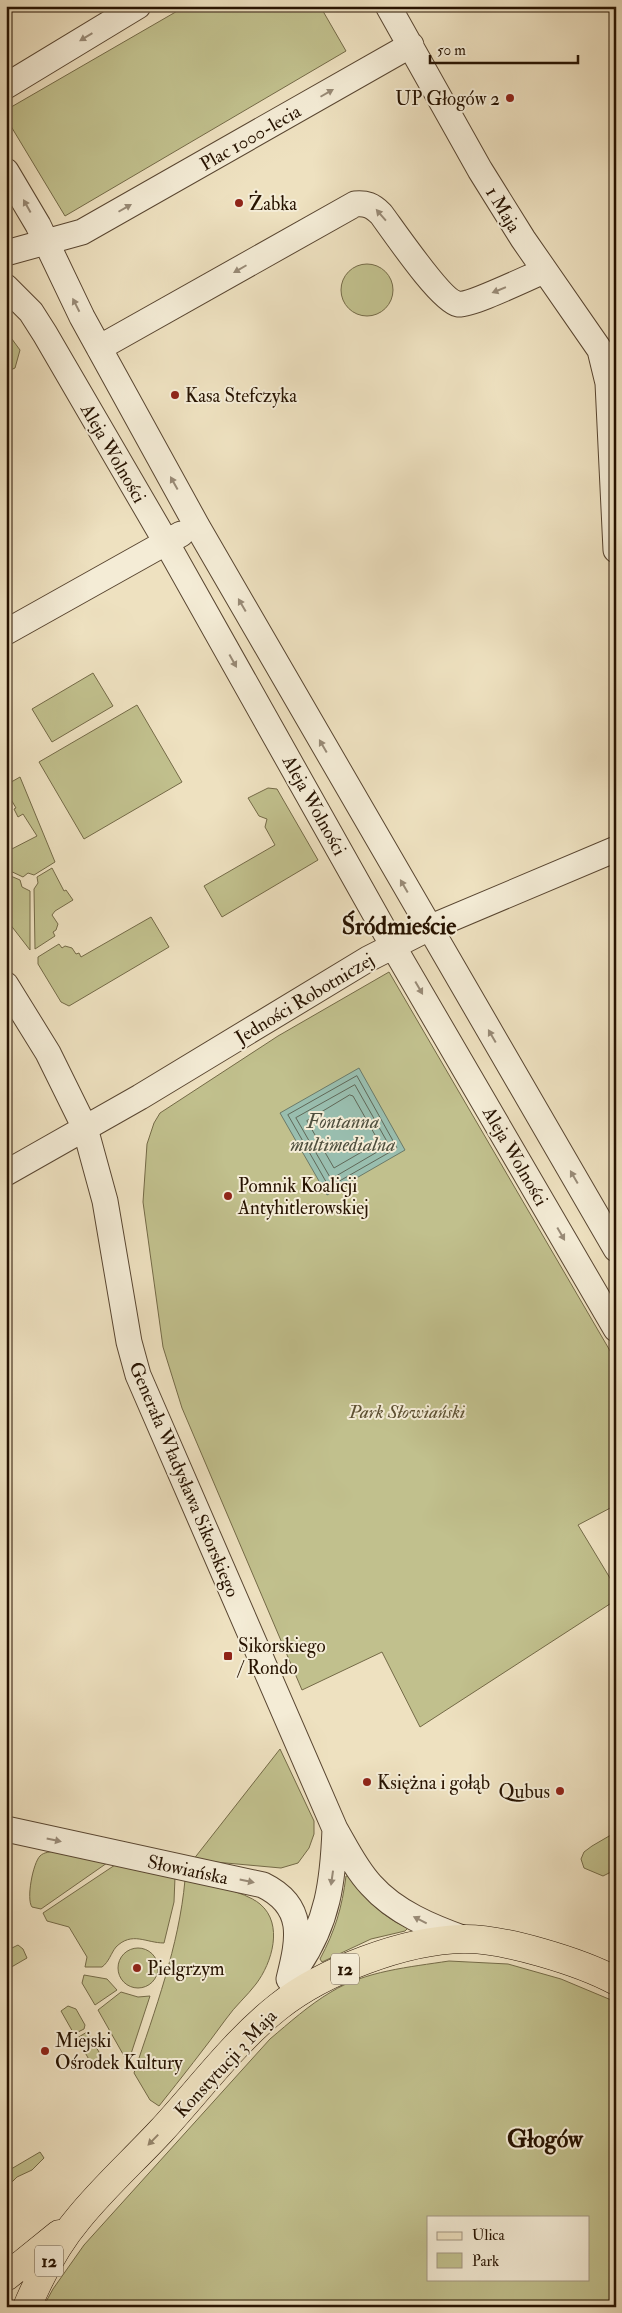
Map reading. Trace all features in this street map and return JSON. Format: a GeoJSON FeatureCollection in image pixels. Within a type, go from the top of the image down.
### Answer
{"type":"FeatureCollection","features":[{"type":"Feature","properties":{"kind":"main road","name":"Konstytucji 3 Maja"},"geometry":{"type":"LineString","coordinates":[[27,2307],[56,2251],[78,2219],[162,2130],[244,2038],[277,2007],[327,1976],[368,1959],[438,1942],[464,1939],[550,1955],[577,1964],[616,1981]]}},
{"type":"Feature","properties":{"kind":"main road","name":"12"},"geometry":{"type":"LineString","coordinates":[[6,2277],[78,2219]]}},
{"type":"Feature","properties":{"kind":"street"},"geometry":{"type":"LineString","coordinates":[[6,86],[138,6]]}},
{"type":"Feature","properties":{"kind":"street"},"geometry":{"type":"LineString","coordinates":[[388,6],[411,45]]}},
{"type":"Feature","properties":{"kind":"street","name":"Plac 1000-lecia"},"geometry":{"type":"LineString","coordinates":[[6,253],[82,232],[411,45]]}},
{"type":"Feature","properties":{"kind":"street","name":"1 Maja"},"geometry":{"type":"LineString","coordinates":[[411,45],[480,170],[544,271],[608,353]]}},
{"type":"Feature","properties":{"kind":"street","name":"Aleja Wolności"},"geometry":{"type":"LineString","coordinates":[[6,171],[46,243],[69,292],[99,348],[197,526],[428,928],[616,1249]]}},
{"type":"Feature","properties":{"kind":"street"},"geometry":{"type":"LineString","coordinates":[[99,348],[355,204],[364,203],[380,214],[438,290],[452,302],[460,305],[544,271]]}},
{"type":"Feature","properties":{"kind":"street","name":"Aleja Wolności"},"geometry":{"type":"LineString","coordinates":[[6,287],[34,318],[166,542],[394,946],[616,1329]]}},
{"type":"Feature","properties":{"kind":"street"},"geometry":{"type":"LineString","coordinates":[[608,353],[616,550]]}},
{"type":"Feature","properties":{"kind":"street"},"geometry":{"type":"LineString","coordinates":[[6,632],[197,526]]}},
{"type":"Feature","properties":{"kind":"street","name":"Jedności Robotniczej"},"geometry":{"type":"LineString","coordinates":[[6,1174],[368,959],[428,928],[616,849]]}},
{"type":"Feature","properties":{"kind":"street","name":"Generała Władysława Sikorskiego"},"geometry":{"type":"LineString","coordinates":[[6,985],[48,1053],[85,1128],[105,1201],[129,1342],[138,1375],[335,1829],[357,1868],[372,1886],[405,1912],[464,1939]]}},
{"type":"Feature","properties":{"kind":"street","name":"Słowiańska"},"geometry":{"type":"LineString","coordinates":[[6,1829],[262,1885],[275,1891],[288,1903],[294,1915],[298,1934],[289,1979]]}},
{"type":"Feature","properties":{"kind":"street","name":"Generała Władysława Sikorskiego"},"geometry":{"type":"LineString","coordinates":[[244,2038],[289,1979],[317,1934],[324,1916],[333,1876],[335,1829]]}},
{"type":"Feature","properties":{"kind":"green space"},"geometry":{"type":"Polygon","coordinates":[[[186,6],[320,6],[346,51],[65,216],[6,118],[6,110],[186,6]]]}},
{"type":"Feature","properties":{"kind":"green space"},"geometry":{"type":"Polygon","coordinates":[[[367,264],[377,266],[385,272],[391,280],[393,290],[391,300],[385,308],[377,314],[367,316],[357,314],[349,308],[343,300],[341,290],[343,280],[349,272],[357,266],[367,264]]]}},
{"type":"Feature","properties":{"kind":"green space"},"geometry":{"type":"Polygon","coordinates":[[[6,331],[20,350],[15,368],[6,372],[6,331]]]}},
{"type":"Feature","properties":{"kind":"green space"},"geometry":{"type":"Polygon","coordinates":[[[93,673],[113,706],[52,742],[32,709],[93,673]]]}},
{"type":"Feature","properties":{"kind":"green space"},"geometry":{"type":"Polygon","coordinates":[[[137,705],[182,782],[84,839],[39,762],[137,705]]]}},
{"type":"Feature","properties":{"kind":"green space"},"geometry":{"type":"Polygon","coordinates":[[[20,777],[55,862],[34,875],[28,873],[23,877],[6,869],[6,852],[37,836],[23,814],[18,817],[14,809],[16,808],[6,791],[6,785],[20,777]]]}},
{"type":"Feature","properties":{"kind":"green space"},"geometry":{"type":"Polygon","coordinates":[[[268,788],[277,789],[318,860],[222,917],[204,886],[275,845],[265,827],[267,819],[259,816],[248,798],[268,788]]]}},
{"type":"Feature","properties":{"kind":"green space"},"geometry":{"type":"Polygon","coordinates":[[[52,868],[64,891],[66,890],[73,900],[55,911],[52,915],[58,924],[53,932],[55,936],[35,949],[34,889],[38,883],[37,877],[52,868]]]}},
{"type":"Feature","properties":{"kind":"green space"},"geometry":{"type":"Polygon","coordinates":[[[6,874],[20,880],[22,887],[30,891],[30,950],[6,919],[6,874]]]}},
{"type":"Feature","properties":{"kind":"green space"},"geometry":{"type":"Polygon","coordinates":[[[151,917],[169,947],[69,1006],[61,1002],[38,964],[38,957],[59,944],[62,948],[65,946],[72,948],[81,957],[151,917]]]}},
{"type":"Feature","properties":{"kind":"green space","name":"Park Słowiański"},"geometry":{"type":"Polygon","coordinates":[[[389,972],[616,1361],[616,1505],[578,1525],[616,1588],[616,1600],[420,1727],[382,1652],[302,1690],[182,1408],[163,1347],[143,1202],[147,1144],[154,1123],[160,1113],[278,1036],[389,972]]]}},
{"type":"Feature","properties":{"kind":"green space"},"geometry":{"type":"Polygon","coordinates":[[[280,1749],[314,1821],[314,1834],[309,1848],[298,1863],[281,1868],[193,1860],[280,1749]]]}},
{"type":"Feature","properties":{"kind":"green space"},"geometry":{"type":"Polygon","coordinates":[[[616,1832],[616,1859],[611,1872],[603,1876],[584,1868],[581,1859],[584,1852],[616,1832]]]}},
{"type":"Feature","properties":{"kind":"green space"},"geometry":{"type":"Polygon","coordinates":[[[55,1851],[107,1863],[41,1909],[32,1907],[30,1903],[30,1889],[37,1860],[47,1852],[55,1851]]]}},
{"type":"Feature","properties":{"kind":"green space"},"geometry":{"type":"Polygon","coordinates":[[[115,1865],[175,1877],[174,1902],[164,1943],[139,1939],[128,1940],[116,1947],[102,1967],[85,1967],[87,1957],[69,1927],[47,1921],[43,1913],[115,1865]]]}},
{"type":"Feature","properties":{"kind":"green space"},"geometry":{"type":"Polygon","coordinates":[[[346,1876],[349,1876],[368,1900],[382,1913],[408,1928],[405,1931],[371,1939],[322,1962],[320,1959],[334,1929],[340,1909],[346,1876]]]}},
{"type":"Feature","properties":{"kind":"green space"},"geometry":{"type":"Polygon","coordinates":[[[185,1880],[235,1892],[260,1904],[272,1922],[273,1944],[267,1965],[256,1984],[230,2014],[159,2106],[150,2100],[134,2073],[172,1953],[185,1880]]]}},
{"type":"Feature","properties":{"kind":"green space"},"geometry":{"type":"Polygon","coordinates":[[[18,1945],[23,1949],[27,1958],[8,1969],[6,1951],[18,1945]]]}},
{"type":"Feature","properties":{"kind":"green space"},"geometry":{"type":"Polygon","coordinates":[[[142,1948],[149,1951],[155,1957],[158,1968],[157,1976],[149,1985],[142,1988],[134,1988],[127,1985],[119,1976],[118,1964],[121,1957],[130,1949],[142,1948]]]}},
{"type":"Feature","properties":{"kind":"green space"},"geometry":{"type":"Polygon","coordinates":[[[449,1961],[508,1964],[561,1979],[616,2002],[616,2307],[43,2307],[53,2289],[84,2245],[270,2039],[299,2014],[344,1985],[358,1979],[403,1968],[449,1961]]]}},
{"type":"Feature","properties":{"kind":"green space"},"geometry":{"type":"Polygon","coordinates":[[[84,1975],[107,1979],[117,1990],[95,2005],[82,1983],[84,1975]]]}},
{"type":"Feature","properties":{"kind":"green space"},"geometry":{"type":"Polygon","coordinates":[[[121,1992],[138,1997],[150,1996],[128,2063],[98,2010],[121,1992]]]}},
{"type":"Feature","properties":{"kind":"green space"},"geometry":{"type":"Polygon","coordinates":[[[68,2006],[76,2009],[85,2025],[84,2029],[74,2034],[61,2011],[68,2006]]]}},
{"type":"Feature","properties":{"kind":"green space"},"geometry":{"type":"Polygon","coordinates":[[[87,2032],[102,2057],[92,2065],[77,2038],[87,2032]]]}},
{"type":"Feature","properties":{"kind":"green space"},"geometry":{"type":"Polygon","coordinates":[[[40,2152],[44,2158],[32,2170],[17,2177],[9,2185],[6,2180],[6,2172],[40,2152]]]}},
{"type":"Feature","properties":{"kind":"water","name":"Fontanna multimedialna"},"geometry":{"type":"Polygon","coordinates":[[[359,1068],[405,1150],[327,1195],[280,1113],[359,1068]]]}},
{"type":"Feature","properties":{"kind":"place","name":"UP Głogów 2"},"geometry":{"type":"Point","coordinates":[510,98]}},
{"type":"Feature","properties":{"kind":"place","name":"Żabka"},"geometry":{"type":"Point","coordinates":[239,203]}},
{"type":"Feature","properties":{"kind":"place","name":"Kasa Stefczyka"},"geometry":{"type":"Point","coordinates":[175,395]}},
{"type":"Feature","properties":{"kind":"place","name":"Pomnik Koalicji Antyhitlerowskiej"},"geometry":{"type":"Point","coordinates":[228,1196]}},
{"type":"Feature","properties":{"kind":"place","name":"Sikorskiego / Rondo"},"geometry":{"type":"Point","coordinates":[228,1656]}},
{"type":"Feature","properties":{"kind":"place","name":"Księżna i gołąb"},"geometry":{"type":"Point","coordinates":[367,1782]}},
{"type":"Feature","properties":{"kind":"place","name":"Qubus"},"geometry":{"type":"Point","coordinates":[560,1791]}},
{"type":"Feature","properties":{"kind":"place","name":"Pielgrzym"},"geometry":{"type":"Point","coordinates":[137,1968]}},
{"type":"Feature","properties":{"kind":"place","name":"Miejski Ośrodek Kultury"},"geometry":{"type":"Point","coordinates":[45,2051]}},
{"type":"Feature","properties":{"kind":"district","name":"Śródmieście"},"geometry":{"type":"Point","coordinates":[399,926]}},
{"type":"Feature","properties":{"kind":"district","name":"Głogów"},"geometry":{"type":"Point","coordinates":[545,2139]}}]}
